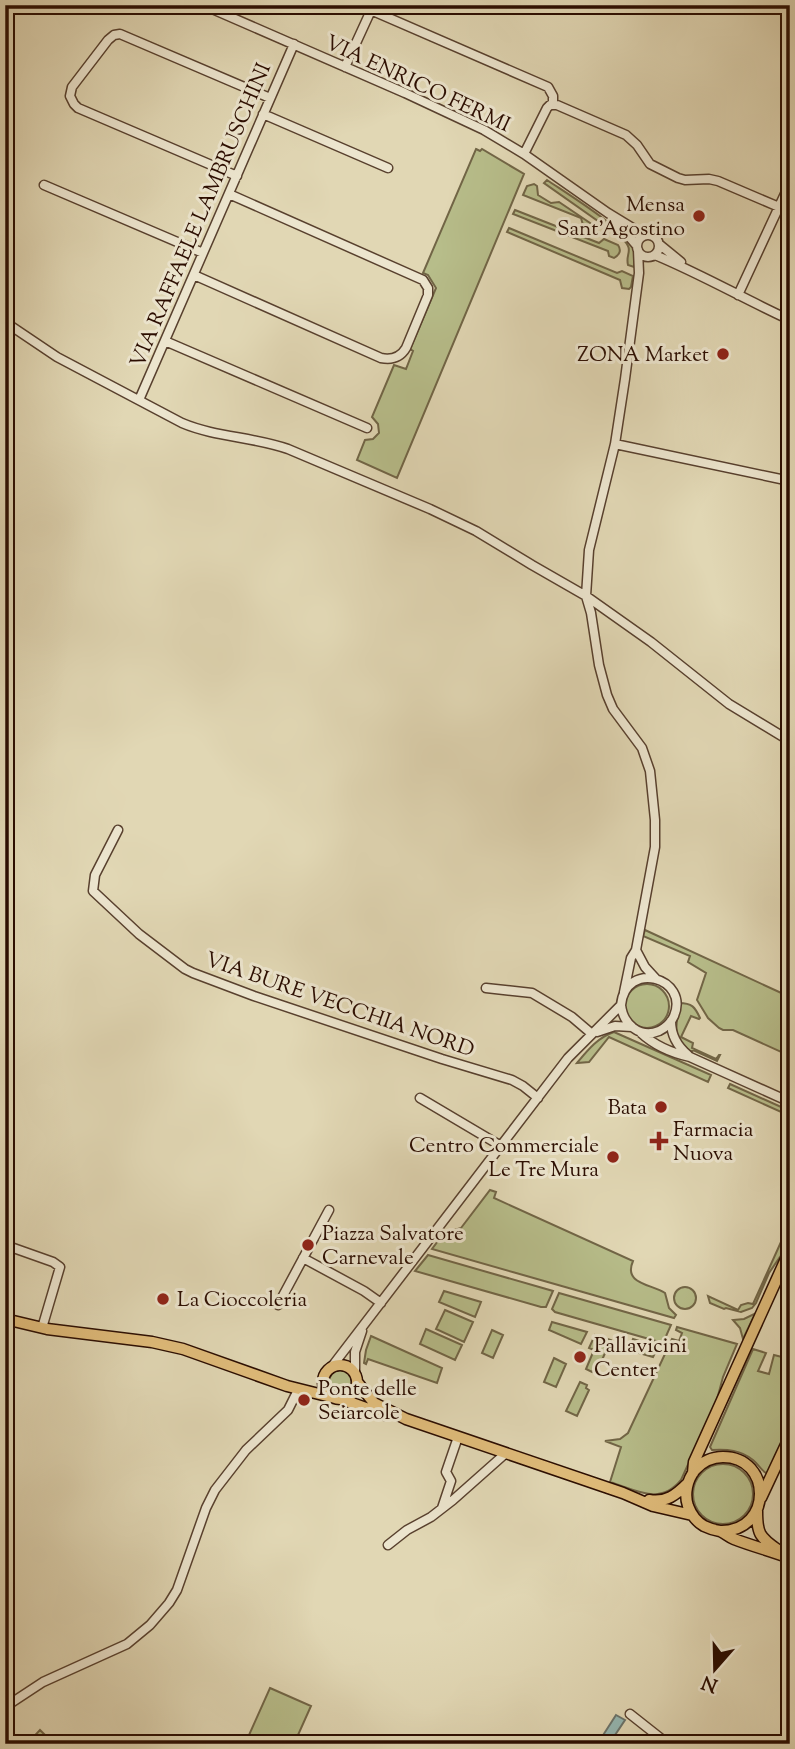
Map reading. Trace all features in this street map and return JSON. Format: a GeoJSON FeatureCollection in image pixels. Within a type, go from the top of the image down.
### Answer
{"type":"FeatureCollection","features":[{"type":"Feature","properties":{"kind":"main road"},"geometry":{"type":"LineString","coordinates":[[790,1250],[694,1462],[686,1499],[692,1515],[705,1527],[722,1531],[731,1531],[750,1521],[790,1436]]}},
{"type":"Feature","properties":{"kind":"main road"},"geometry":{"type":"LineString","coordinates":[[5,1319],[42,1328],[173,1347],[300,1390],[406,1419]]}},
{"type":"Feature","properties":{"kind":"main road"},"geometry":{"type":"LineString","coordinates":[[300,1390],[335,1366],[342,1365],[350,1368],[374,1403],[406,1419],[634,1497],[653,1506],[692,1515]]}},
{"type":"Feature","properties":{"kind":"main road"},"geometry":{"type":"LineString","coordinates":[[327,1373],[324,1387],[336,1398]]}},
{"type":"Feature","properties":{"kind":"main road"},"geometry":{"type":"LineString","coordinates":[[336,1398],[353,1394],[356,1378]]}},
{"type":"Feature","properties":{"kind":"main road"},"geometry":{"type":"LineString","coordinates":[[634,1497],[653,1501],[665,1500],[676,1494],[701,1464],[726,1457],[736,1460],[747,1466],[759,1485],[757,1525],[760,1535],[790,1558]]}},
{"type":"Feature","properties":{"kind":"main road"},"geometry":{"type":"LineString","coordinates":[[722,1531],[733,1538],[790,1558]]}},
{"type":"Feature","properties":{"kind":"street","name":"VIA ENRICO FERMI"},"geometry":{"type":"LineString","coordinates":[[203,5],[463,119],[524,154],[608,213]]}},
{"type":"Feature","properties":{"kind":"street"},"geometry":{"type":"LineString","coordinates":[[359,5],[372,8],[548,88],[553,96],[553,104]]}},
{"type":"Feature","properties":{"kind":"street"},"geometry":{"type":"LineString","coordinates":[[345,67],[372,8]]}},
{"type":"Feature","properties":{"kind":"street"},"geometry":{"type":"LineString","coordinates":[[237,176],[76,106],[70,93],[72,87],[104,44],[117,35],[131,38],[270,98]]}},
{"type":"Feature","properties":{"kind":"street","name":"VIA RAFFAELE LAMBRUSCHINI"},"geometry":{"type":"LineString","coordinates":[[139,400],[294,44]]}},
{"type":"Feature","properties":{"kind":"street"},"geometry":{"type":"LineString","coordinates":[[524,154],[549,106],[560,105],[626,135],[650,164],[678,178],[718,181],[779,207]]}},
{"type":"Feature","properties":{"kind":"street"},"geometry":{"type":"LineString","coordinates":[[263,114],[388,168]]}},
{"type":"Feature","properties":{"kind":"street"},"geometry":{"type":"LineString","coordinates":[[44,184],[203,253]]}},
{"type":"Feature","properties":{"kind":"street"},"geometry":{"type":"LineString","coordinates":[[738,296],[789,188]]}},
{"type":"Feature","properties":{"kind":"street"},"geometry":{"type":"LineString","coordinates":[[194,275],[375,355],[390,359],[404,352],[428,295],[428,288],[423,280],[229,194]]}},
{"type":"Feature","properties":{"kind":"street"},"geometry":{"type":"LineString","coordinates":[[608,213],[644,235],[654,236],[659,244],[689,268],[738,296],[790,320]]}},
{"type":"Feature","properties":{"kind":"street"},"geometry":{"type":"LineString","coordinates":[[608,213],[643,255],[689,268]]}},
{"type":"Feature","properties":{"kind":"street"},"geometry":{"type":"LineString","coordinates":[[644,235],[639,240],[639,273],[615,444],[589,550],[586,596],[607,695],[613,709],[642,748],[650,771],[655,820],[655,847],[636,950],[631,958],[621,1005],[624,1017],[652,1042],[790,1102]]}},
{"type":"Feature","properties":{"kind":"street"},"geometry":{"type":"LineString","coordinates":[[639,273],[659,250],[659,244]]}},
{"type":"Feature","properties":{"kind":"street"},"geometry":{"type":"LineString","coordinates":[[5,322],[57,357],[188,426],[263,441],[288,449],[476,531],[586,596],[651,642],[729,704],[790,741]]}},
{"type":"Feature","properties":{"kind":"street"},"geometry":{"type":"LineString","coordinates":[[165,341],[367,428]]}},
{"type":"Feature","properties":{"kind":"street"},"geometry":{"type":"LineString","coordinates":[[615,444],[790,481]]}},
{"type":"Feature","properties":{"kind":"street","name":"VIA BURE VECCHIA NORD"},"geometry":{"type":"LineString","coordinates":[[118,830],[95,875],[93,891],[139,934],[185,968],[254,996],[512,1080],[526,1087],[538,1098]]}},
{"type":"Feature","properties":{"kind":"street"},"geometry":{"type":"LineString","coordinates":[[636,950],[645,967],[656,979],[667,985],[675,997],[676,1009],[671,1026],[676,1043],[690,1057]]}},
{"type":"Feature","properties":{"kind":"street"},"geometry":{"type":"LineString","coordinates":[[624,992],[640,979],[656,979]]}},
{"type":"Feature","properties":{"kind":"street"},"geometry":{"type":"LineString","coordinates":[[486,988],[532,993],[572,1017],[592,1034]]}},
{"type":"Feature","properties":{"kind":"street"},"geometry":{"type":"LineString","coordinates":[[327,1373],[568,1058],[621,1005]]}},
{"type":"Feature","properties":{"kind":"street"},"geometry":{"type":"LineString","coordinates":[[592,1034],[611,1027],[651,1033],[659,1031],[671,1021]]}},
{"type":"Feature","properties":{"kind":"street"},"geometry":{"type":"LineString","coordinates":[[420,1098],[501,1146]]}},
{"type":"Feature","properties":{"kind":"street"},"geometry":{"type":"LineString","coordinates":[[278,1305],[329,1210]]}},
{"type":"Feature","properties":{"kind":"street"},"geometry":{"type":"LineString","coordinates":[[5,1245],[60,1266],[42,1328]]}},
{"type":"Feature","properties":{"kind":"street"},"geometry":{"type":"LineString","coordinates":[[303,1258],[381,1303]]}},
{"type":"Feature","properties":{"kind":"street"},"geometry":{"type":"LineString","coordinates":[[356,1378],[356,1347],[365,1324]]}},
{"type":"Feature","properties":{"kind":"street"},"geometry":{"type":"LineString","coordinates":[[5,1707],[50,1679],[127,1644],[150,1625],[177,1590],[215,1490],[246,1450],[288,1410],[300,1390]]}},
{"type":"Feature","properties":{"kind":"street"},"geometry":{"type":"LineString","coordinates":[[441,1510],[451,1481],[446,1472],[458,1437]]}},
{"type":"Feature","properties":{"kind":"street"},"geometry":{"type":"LineString","coordinates":[[779,1460],[790,1450]]}},
{"type":"Feature","properties":{"kind":"street"},"geometry":{"type":"LineString","coordinates":[[388,1545],[441,1510],[506,1453]]}},
{"type":"Feature","properties":{"kind":"street"},"geometry":{"type":"LineString","coordinates":[[630,1714],[668,1744]]}},
{"type":"Feature","properties":{"kind":"green space"},"geometry":{"type":"Polygon","coordinates":[[[476,149],[482,149],[524,174],[397,478],[357,460],[365,440],[373,439],[379,433],[378,424],[372,417],[394,365],[406,369],[413,351],[410,349],[436,288],[428,275],[423,273],[476,149]]]}},
{"type":"Feature","properties":{"kind":"green space"},"geometry":{"type":"Polygon","coordinates":[[[547,180],[621,233],[634,250],[634,267],[628,265],[629,249],[622,238],[544,183],[547,180]]]}},
{"type":"Feature","properties":{"kind":"green space"},"geometry":{"type":"Polygon","coordinates":[[[527,186],[537,186],[538,195],[551,203],[559,202],[596,227],[596,229],[583,225],[581,218],[523,195],[527,186]]]}},
{"type":"Feature","properties":{"kind":"green space"},"geometry":{"type":"Polygon","coordinates":[[[515,210],[599,243],[604,239],[618,245],[619,253],[614,258],[609,256],[608,251],[513,214],[515,210]]]}},
{"type":"Feature","properties":{"kind":"green space"},"geometry":{"type":"Polygon","coordinates":[[[509,228],[617,273],[622,271],[633,276],[631,287],[622,288],[620,280],[507,232],[509,228]]]}},
{"type":"Feature","properties":{"kind":"green space"},"geometry":{"type":"Polygon","coordinates":[[[645,930],[790,997],[790,1056],[733,1030],[719,1028],[708,1018],[697,1000],[706,973],[688,962],[690,956],[643,936],[645,930]]]}},
{"type":"Feature","properties":{"kind":"green space"},"geometry":{"type":"Polygon","coordinates":[[[647,984],[663,990],[669,1006],[663,1022],[647,1028],[631,1022],[625,1006],[631,990],[647,984]]]}},
{"type":"Feature","properties":{"kind":"green space"},"geometry":{"type":"Polygon","coordinates":[[[679,1003],[692,1006],[700,1018],[691,1016],[681,1037],[693,1043],[692,1048],[716,1059],[720,1055],[717,1061],[690,1051],[679,1040],[676,1029],[679,1003]]]}},
{"type":"Feature","properties":{"kind":"green space"},"geometry":{"type":"Polygon","coordinates":[[[614,1032],[711,1075],[708,1082],[609,1037],[589,1062],[577,1063],[598,1041],[614,1032]]]}},
{"type":"Feature","properties":{"kind":"green space"},"geometry":{"type":"Polygon","coordinates":[[[730,1084],[790,1111],[790,1116],[728,1088],[730,1084]]]}},
{"type":"Feature","properties":{"kind":"green space"},"geometry":{"type":"Polygon","coordinates":[[[490,1190],[496,1192],[494,1198],[633,1261],[631,1269],[635,1279],[665,1293],[669,1308],[676,1315],[674,1318],[432,1249],[444,1233],[461,1228],[490,1190]]]}},
{"type":"Feature","properties":{"kind":"green space"},"geometry":{"type":"Polygon","coordinates":[[[790,1222],[790,1239],[752,1308],[741,1312],[710,1303],[708,1296],[738,1310],[741,1305],[753,1304],[790,1222]]]}},
{"type":"Feature","properties":{"kind":"green space"},"geometry":{"type":"Polygon","coordinates":[[[428,1255],[553,1291],[546,1307],[541,1307],[415,1271],[428,1255]]]}},
{"type":"Feature","properties":{"kind":"green space"},"geometry":{"type":"Polygon","coordinates":[[[685,1287],[693,1290],[696,1298],[693,1306],[685,1309],[677,1306],[674,1298],[677,1290],[685,1287]]]}},
{"type":"Feature","properties":{"kind":"green space"},"geometry":{"type":"Polygon","coordinates":[[[444,1291],[481,1302],[475,1317],[439,1302],[444,1291]]]}},
{"type":"Feature","properties":{"kind":"green space"},"geometry":{"type":"Polygon","coordinates":[[[559,1293],[671,1325],[663,1343],[555,1312],[552,1309],[559,1293]]]}},
{"type":"Feature","properties":{"kind":"green space"},"geometry":{"type":"Polygon","coordinates":[[[445,1310],[473,1322],[464,1342],[436,1329],[445,1310]]]}},
{"type":"Feature","properties":{"kind":"green space"},"geometry":{"type":"Polygon","coordinates":[[[754,1314],[743,1339],[740,1328],[733,1320],[754,1314]]]}},
{"type":"Feature","properties":{"kind":"green space"},"geometry":{"type":"Polygon","coordinates":[[[552,1322],[587,1332],[581,1344],[549,1330],[552,1322]]]}},
{"type":"Feature","properties":{"kind":"green space"},"geometry":{"type":"Polygon","coordinates":[[[677,1327],[737,1344],[723,1377],[716,1403],[681,1480],[665,1492],[647,1494],[610,1482],[621,1447],[605,1441],[620,1439],[628,1433],[672,1339],[679,1341],[682,1333],[676,1330],[677,1327]]]}},
{"type":"Feature","properties":{"kind":"green space"},"geometry":{"type":"Polygon","coordinates":[[[426,1329],[462,1345],[455,1360],[420,1344],[426,1329]]]}},
{"type":"Feature","properties":{"kind":"green space"},"geometry":{"type":"Polygon","coordinates":[[[492,1330],[503,1335],[493,1358],[482,1353],[492,1330]]]}},
{"type":"Feature","properties":{"kind":"green space"},"geometry":{"type":"Polygon","coordinates":[[[595,1335],[611,1340],[597,1371],[594,1369],[592,1372],[586,1369],[594,1350],[589,1348],[595,1335]]]}},
{"type":"Feature","properties":{"kind":"green space"},"geometry":{"type":"Polygon","coordinates":[[[371,1336],[442,1368],[437,1383],[368,1359],[366,1364],[364,1363],[371,1336]]]}},
{"type":"Feature","properties":{"kind":"green space"},"geometry":{"type":"Polygon","coordinates":[[[633,1339],[658,1347],[653,1357],[629,1350],[633,1339]]]}},
{"type":"Feature","properties":{"kind":"green space"},"geometry":{"type":"Polygon","coordinates":[[[753,1349],[766,1353],[758,1371],[769,1374],[774,1355],[790,1359],[790,1424],[766,1473],[744,1454],[712,1450],[710,1447],[753,1349]]]}},
{"type":"Feature","properties":{"kind":"green space"},"geometry":{"type":"Polygon","coordinates":[[[554,1358],[566,1364],[556,1387],[544,1382],[554,1358]]]}},
{"type":"Feature","properties":{"kind":"green space"},"geometry":{"type":"Polygon","coordinates":[[[341,1370],[352,1377],[353,1382],[346,1393],[341,1394],[330,1387],[329,1382],[336,1371],[341,1370]]]}},
{"type":"Feature","properties":{"kind":"green space"},"geometry":{"type":"Polygon","coordinates":[[[580,1382],[587,1385],[589,1390],[577,1416],[566,1411],[580,1382]]]}},
{"type":"Feature","properties":{"kind":"green space"},"geometry":{"type":"Polygon","coordinates":[[[717,1464],[729,1464],[748,1477],[753,1494],[751,1506],[740,1519],[729,1524],[717,1524],[698,1511],[693,1500],[693,1488],[706,1469],[717,1464]]]}},
{"type":"Feature","properties":{"kind":"green space"},"geometry":{"type":"Polygon","coordinates":[[[270,1688],[311,1706],[294,1744],[245,1744],[270,1688]]]}},
{"type":"Feature","properties":{"kind":"green space"},"geometry":{"type":"Polygon","coordinates":[[[40,1730],[54,1744],[27,1744],[40,1730]]]}},
{"type":"Feature","properties":{"kind":"water"},"geometry":{"type":"Polygon","coordinates":[[[616,1715],[625,1720],[609,1744],[599,1744],[598,1743],[616,1715]]]}},
{"type":"Feature","properties":{"kind":"place","name":"Mensa Sant'Agostino"},"geometry":{"type":"Point","coordinates":[699,216]}},
{"type":"Feature","properties":{"kind":"place","name":"ZONA Market"},"geometry":{"type":"Point","coordinates":[723,354]}},
{"type":"Feature","properties":{"kind":"place","name":"Bata"},"geometry":{"type":"Point","coordinates":[661,1107]}},
{"type":"Feature","properties":{"kind":"place","name":"Farmacia Nuova"},"geometry":{"type":"Point","coordinates":[659,1141]}},
{"type":"Feature","properties":{"kind":"place","name":"Centro Commerciale Le Tre Mura"},"geometry":{"type":"Point","coordinates":[613,1157]}},
{"type":"Feature","properties":{"kind":"place","name":"Piazza Salvatore Carnevale"},"geometry":{"type":"Point","coordinates":[308,1245]}},
{"type":"Feature","properties":{"kind":"place","name":"La Cioccoleria"},"geometry":{"type":"Point","coordinates":[163,1299]}},
{"type":"Feature","properties":{"kind":"place","name":"Pallavicini Center"},"geometry":{"type":"Point","coordinates":[580,1357]}},
{"type":"Feature","properties":{"kind":"place","name":"Ponte delle Seiarcole"},"geometry":{"type":"Point","coordinates":[304,1400]}}]}
